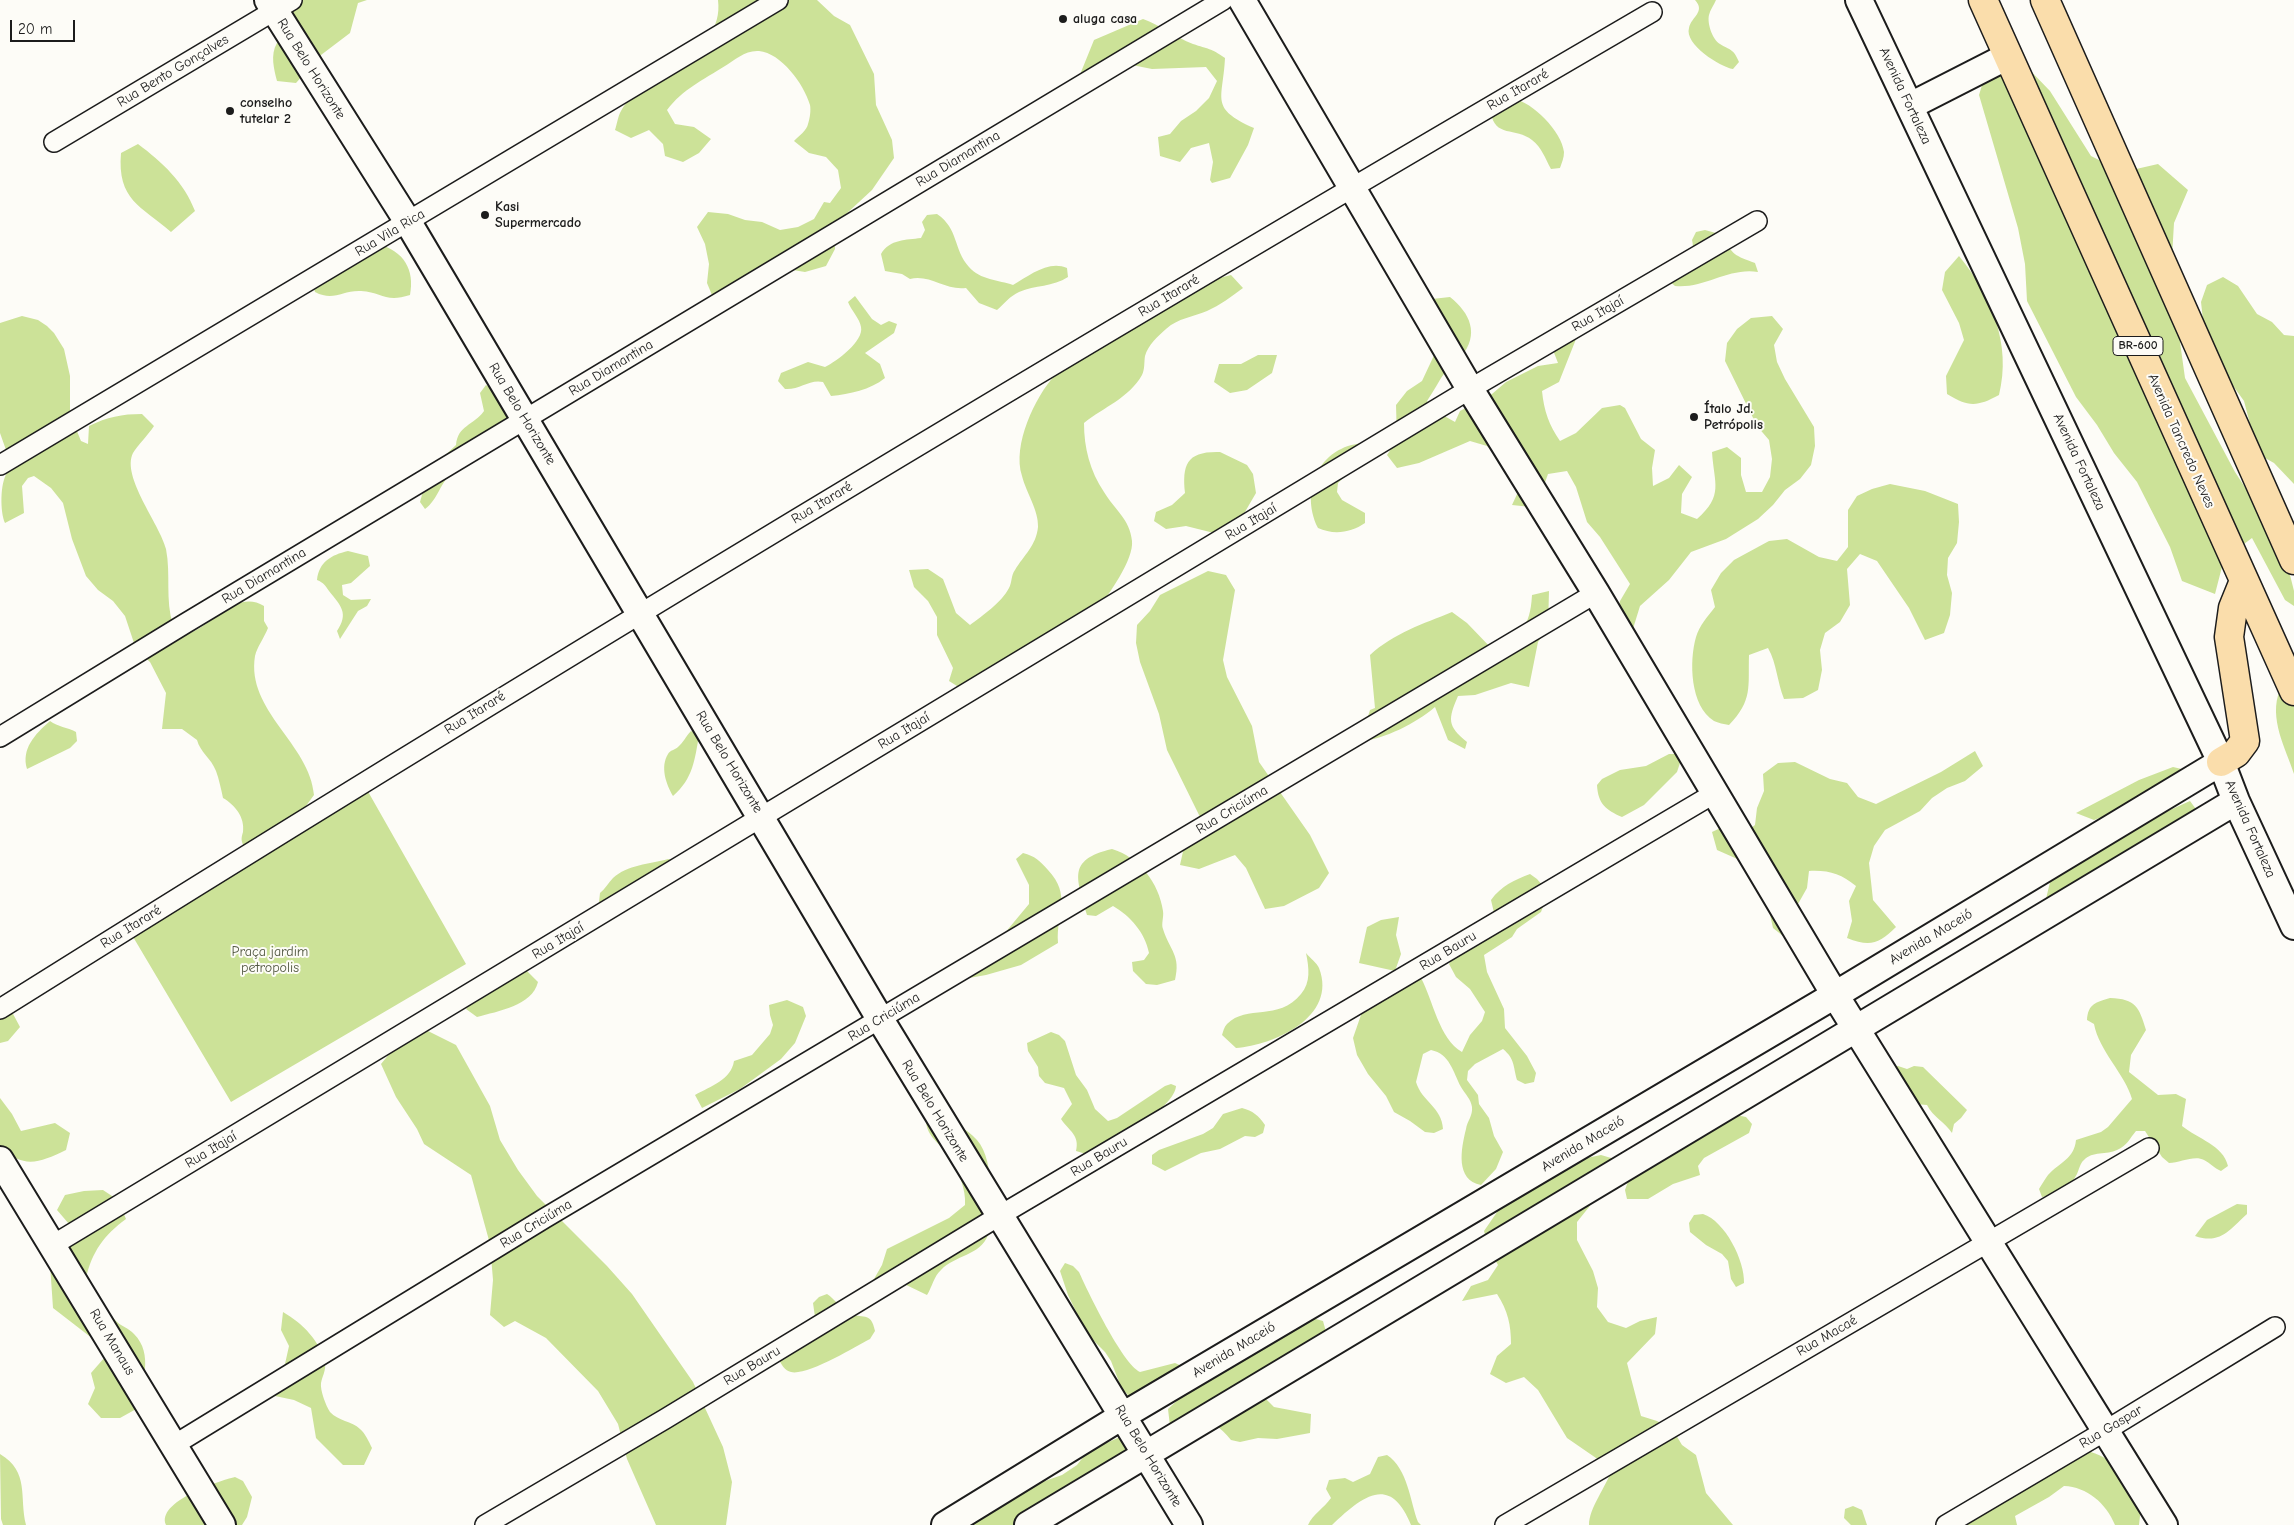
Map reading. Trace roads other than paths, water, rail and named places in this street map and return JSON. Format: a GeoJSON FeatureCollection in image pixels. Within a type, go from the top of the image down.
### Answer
{"type":"FeatureCollection","features":[{"type":"Feature","properties":{"kind":"main road","name":"Avenida Tancredo Neves"},"geometry":{"type":"LineString","coordinates":[[1983,0],[2294,691]]}},
{"type":"Feature","properties":{"kind":"main road"},"geometry":{"type":"LineString","coordinates":[[2045,0],[2294,560]]}},
{"type":"Feature","properties":{"kind":"main road"},"geometry":{"type":"LineString","coordinates":[[2221,762],[2236,753],[2245,741],[2229,637],[2233,608],[2244,581]]}},
{"type":"Feature","properties":{"kind":"street","name":"Rua Vila Rica"},"geometry":{"type":"LineString","coordinates":[[0,465],[778,0]]}},
{"type":"Feature","properties":{"kind":"street","name":"Rua Diamantina"},"geometry":{"type":"LineString","coordinates":[[0,737],[1223,0]]}},
{"type":"Feature","properties":{"kind":"street"},"geometry":{"type":"LineString","coordinates":[[1242,0],[1350,188],[1470,389],[1596,593],[1834,995],[2164,1525]]}},
{"type":"Feature","properties":{"kind":"street","name":"Avenida Fortaleza"},"geometry":{"type":"LineString","coordinates":[[1859,0],[2221,762],[2236,801],[2294,926]]}},
{"type":"Feature","properties":{"kind":"street","name":"Rua Belo Horizonte"},"geometry":{"type":"LineString","coordinates":[[278,3],[880,1019],[999,1216],[1124,1415],[1189,1525]]}},
{"type":"Feature","properties":{"kind":"street","name":"Rua Bento Gonçalves"},"geometry":{"type":"LineString","coordinates":[[54,142],[278,3]]}},
{"type":"Feature","properties":{"kind":"street","name":"Rua Itararé"},"geometry":{"type":"LineString","coordinates":[[0,1009],[639,612],[1350,188],[1652,12]]}},
{"type":"Feature","properties":{"kind":"street"},"geometry":{"type":"LineString","coordinates":[[1910,106],[2008,56]]}},
{"type":"Feature","properties":{"kind":"street","name":"Rua Itajaí"},"geometry":{"type":"LineString","coordinates":[[53,1245],[1470,389],[1757,221]]}},
{"type":"Feature","properties":{"kind":"street","name":"Rua Criciúma"},"geometry":{"type":"LineString","coordinates":[[174,1445],[545,1218],[1596,593]]}},
{"type":"Feature","properties":{"kind":"street","name":"Avenida Maceió"},"geometry":{"type":"LineString","coordinates":[[945,1525],[1124,1415],[1834,995],[2221,762]]}},
{"type":"Feature","properties":{"kind":"street","name":"Rua Bauru"},"geometry":{"type":"LineString","coordinates":[[485,1525],[665,1419],[999,1216],[1715,793]]}},
{"type":"Feature","properties":{"kind":"street"},"geometry":{"type":"LineString","coordinates":[[1028,1525],[2236,801]]}},
{"type":"Feature","properties":{"kind":"street","name":"Rua Macaé"},"geometry":{"type":"LineString","coordinates":[[1505,1525],[2149,1148]]}},
{"type":"Feature","properties":{"kind":"street","name":"Rua Manaus"},"geometry":{"type":"LineString","coordinates":[[0,1160],[222,1525]]}},
{"type":"Feature","properties":{"kind":"street","name":"Rua Gaspar"},"geometry":{"type":"LineString","coordinates":[[1946,1525],[2275,1327]]}},
{"type":"Feature","properties":{"kind":"place","name":"aluga casa"},"geometry":{"type":"Point","coordinates":[1063,19]}},
{"type":"Feature","properties":{"kind":"place","name":"conselho tutelar 2"},"geometry":{"type":"Point","coordinates":[230,111]}},
{"type":"Feature","properties":{"kind":"place","name":"Kasi Supermercado"},"geometry":{"type":"Point","coordinates":[485,215]}},
{"type":"Feature","properties":{"kind":"place","name":"Ítalo Jd. Petrópolis"},"geometry":{"type":"Point","coordinates":[1694,417]}},
{"type":"Feature","properties":{"kind":"park label","name":"Praça jardim petropolis"},"geometry":{"type":"Point","coordinates":[270,960]}}]}
